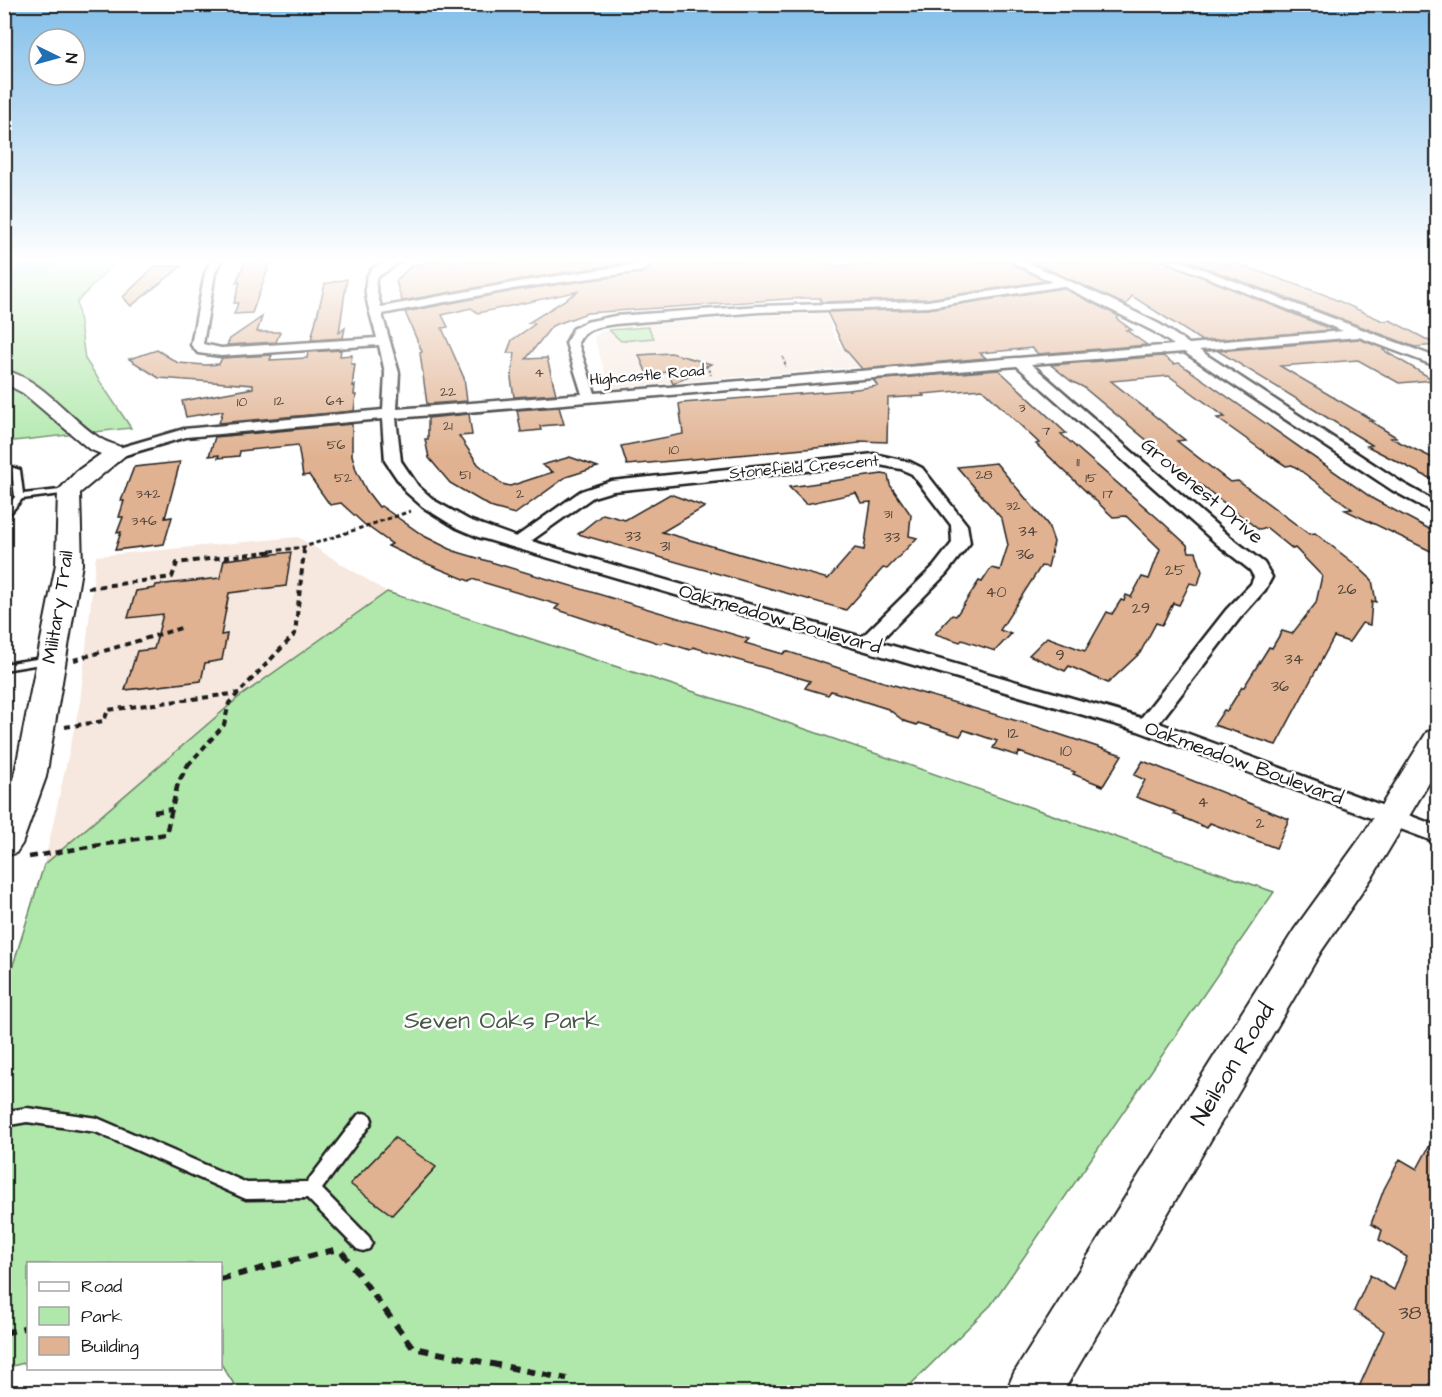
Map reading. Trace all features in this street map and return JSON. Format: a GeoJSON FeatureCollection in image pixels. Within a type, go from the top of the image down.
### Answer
{"type":"FeatureCollection","features":[{"type":"Feature","properties":{"kind":"street"},"geometry":{"type":"LineString","coordinates":[[200,326],[197,345],[202,350],[221,352],[384,341]]}},
{"type":"Feature","properties":{"kind":"street","name":"Oakmeadow Boulevard"},"geometry":{"type":"LineString","coordinates":[[381,326],[392,372],[389,414],[393,461],[412,489],[429,504],[463,524],[518,543],[1146,726],[1437,835]]}},
{"type":"Feature","properties":{"kind":"street"},"geometry":{"type":"LineString","coordinates":[[589,326],[577,332],[572,344],[590,397]]}},
{"type":"Feature","properties":{"kind":"street"},"geometry":{"type":"LineString","coordinates":[[1151,326],[1411,496],[1437,510]]}},
{"type":"Feature","properties":{"kind":"street"},"geometry":{"type":"LineString","coordinates":[[1345,326],[1437,363]]}},
{"type":"Feature","properties":{"kind":"street","name":"Highcastle Road"},"geometry":{"type":"LineString","coordinates":[[117,453],[151,442],[209,429],[1363,333]]}},
{"type":"Feature","properties":{"kind":"street","name":"Grovenest Drive"},"geometry":{"type":"LineString","coordinates":[[1021,362],[1223,540],[1258,567],[1263,577],[1259,586],[1233,614],[1146,726]]}},
{"type":"Feature","properties":{"kind":"street"},"geometry":{"type":"LineString","coordinates":[[4,375],[30,389],[96,446],[117,453]]}},
{"type":"Feature","properties":{"kind":"street"},"geometry":{"type":"LineString","coordinates":[[69,491],[85,476],[117,453]]}},
{"type":"Feature","properties":{"kind":"street","name":"Stonefield Crescent"},"geometry":{"type":"LineString","coordinates":[[518,543],[587,494],[611,486],[874,459],[905,465],[922,477],[959,525],[961,543],[940,570],[867,643]]}},
{"type":"Feature","properties":{"kind":"street","name":"Military Trail"},"geometry":{"type":"LineString","coordinates":[[17,850],[69,564],[69,491]]}},
{"type":"Feature","properties":{"kind":"street","name":"Neilson Road"},"geometry":{"type":"LineString","coordinates":[[1034,1392],[1308,940],[1334,907],[1393,818],[1437,739]]}},
{"type":"Feature","properties":{"kind":"lane"},"geometry":{"type":"LineString","coordinates":[[4,467],[16,470],[19,498]]}},
{"type":"Feature","properties":{"kind":"lane"},"geometry":{"type":"LineString","coordinates":[[4,515],[19,498],[69,491]]}},
{"type":"Feature","properties":{"kind":"lane"},"geometry":{"type":"LineString","coordinates":[[4,667],[51,662]]}},
{"type":"Feature","properties":{"kind":"lane"},"geometry":{"type":"LineString","coordinates":[[4,1119],[27,1115],[98,1125],[246,1191],[311,1190],[363,1243]]}},
{"type":"Feature","properties":{"kind":"lane"},"geometry":{"type":"LineString","coordinates":[[311,1190],[364,1120]]}},
{"type":"Feature","properties":{"kind":"path"},"geometry":{"type":"LineString","coordinates":[[64,591],[172,577],[177,563],[304,547],[429,504]]}},
{"type":"Feature","properties":{"kind":"path"},"geometry":{"type":"LineString","coordinates":[[17,850],[166,834],[178,783],[191,759],[224,725],[229,703],[295,634],[304,547]]}},
{"type":"Feature","properties":{"kind":"path"},"geometry":{"type":"LineString","coordinates":[[51,662],[75,659],[184,627]]}},
{"type":"Feature","properties":{"kind":"path"},"geometry":{"type":"LineString","coordinates":[[65,727],[104,721],[108,710],[239,693]]}},
{"type":"Feature","properties":{"kind":"path"},"geometry":{"type":"LineString","coordinates":[[154,812],[172,809]]}},
{"type":"Feature","properties":{"kind":"path"},"geometry":{"type":"LineString","coordinates":[[222,1278],[363,1243]]}},
{"type":"Feature","properties":{"kind":"path"},"geometry":{"type":"LineString","coordinates":[[340,1249],[413,1348],[567,1379]]}},
{"type":"Feature","properties":{"kind":"path"},"geometry":{"type":"LineString","coordinates":[[4,1333],[27,1327]]}},
{"type":"Feature","properties":{"kind":"shaded area"},"geometry":{"type":"Polygon","coordinates":[[[831,326],[835,338],[858,367],[610,388],[594,337],[603,331],[617,327],[831,326]]]}},
{"type":"Feature","properties":{"kind":"shaded area"},"geometry":{"type":"Polygon","coordinates":[[[298,537],[387,592],[238,698],[44,865],[80,702],[96,556],[298,537]]]}},
{"type":"Feature","properties":{"kind":"green space"},"geometry":{"type":"Polygon","coordinates":[[[5,326],[80,326],[85,359],[131,428],[5,442],[5,326]]]}},
{"type":"Feature","properties":{"kind":"green space"},"geometry":{"type":"Polygon","coordinates":[[[648,327],[654,338],[621,341],[609,330],[648,327]]]}},
{"type":"Feature","properties":{"kind":"green space","name":"Seven Oaks Park"},"geometry":{"type":"Polygon","coordinates":[[[387,592],[762,714],[1274,892],[991,1305],[903,1392],[239,1392],[222,1366],[222,1262],[27,1262],[27,1362],[5,1368],[5,991],[44,865],[238,698],[387,592]]]}},
{"type":"Feature","properties":{"kind":"building"},"geometry":{"type":"Polygon","coordinates":[[[249,326],[259,326],[257,332],[280,332],[276,342],[227,345],[230,339],[249,326]]]}},
{"type":"Feature","properties":{"kind":"building"},"geometry":{"type":"Polygon","coordinates":[[[314,326],[340,326],[339,333],[345,328],[343,338],[311,340],[314,326]]]}},
{"type":"Feature","properties":{"kind":"building"},"geometry":{"type":"Polygon","coordinates":[[[411,326],[448,326],[442,328],[464,378],[467,401],[427,404],[420,353],[422,352],[411,326]]]}},
{"type":"Feature","properties":{"kind":"building"},"geometry":{"type":"Polygon","coordinates":[[[532,326],[552,326],[526,359],[547,358],[556,394],[514,397],[511,378],[515,353],[507,353],[512,340],[532,326]]]}},
{"type":"Feature","properties":{"kind":"building"},"geometry":{"type":"Polygon","coordinates":[[[834,326],[1127,326],[1132,330],[1126,330],[1147,345],[1038,354],[1032,348],[980,353],[986,358],[862,369],[845,349],[834,326]]]}},
{"type":"Feature","properties":{"kind":"building"},"geometry":{"type":"Polygon","coordinates":[[[1179,326],[1324,326],[1333,330],[1202,341],[1179,326]]]}},
{"type":"Feature","properties":{"kind":"building"},"geometry":{"type":"Polygon","coordinates":[[[1360,326],[1402,326],[1437,345],[1415,347],[1360,326]]]}},
{"type":"Feature","properties":{"kind":"building"},"geometry":{"type":"Polygon","coordinates":[[[1359,339],[1385,349],[1383,350],[1434,380],[1399,383],[1358,360],[1280,366],[1374,421],[1370,421],[1396,437],[1391,438],[1437,460],[1437,482],[1367,446],[1372,445],[1218,351],[1359,339]]]}},
{"type":"Feature","properties":{"kind":"building"},"geometry":{"type":"Polygon","coordinates":[[[157,350],[178,363],[206,365],[219,364],[222,358],[272,355],[270,360],[307,358],[308,352],[341,350],[340,356],[352,355],[351,364],[355,364],[354,411],[219,423],[223,411],[186,417],[182,401],[253,388],[253,385],[159,378],[129,359],[157,350]]]}},
{"type":"Feature","properties":{"kind":"building"},"geometry":{"type":"Polygon","coordinates":[[[671,353],[711,364],[673,384],[668,372],[647,374],[639,355],[671,353]]]}},
{"type":"Feature","properties":{"kind":"building"},"geometry":{"type":"Polygon","coordinates":[[[1163,356],[1174,364],[1179,363],[1375,500],[1437,533],[1437,554],[1345,510],[1352,509],[1297,468],[1292,465],[1286,466],[1217,418],[1225,417],[1169,376],[1111,381],[1185,440],[1177,441],[1230,482],[1238,481],[1309,534],[1315,533],[1372,580],[1376,602],[1372,601],[1370,625],[1362,623],[1349,642],[1334,637],[1276,745],[1214,725],[1224,710],[1227,711],[1282,631],[1292,634],[1316,603],[1322,576],[1295,548],[1293,549],[1267,528],[1258,529],[1192,478],[1083,387],[1071,381],[1051,365],[1163,356]]]}},
{"type":"Feature","properties":{"kind":"building"},"geometry":{"type":"Polygon","coordinates":[[[999,370],[1066,433],[1061,434],[1161,521],[1187,545],[1189,552],[1196,552],[1202,571],[1198,585],[1190,583],[1179,605],[1173,603],[1162,625],[1156,623],[1140,653],[1108,683],[1069,666],[1065,671],[1029,655],[1047,637],[1085,651],[1107,612],[1112,614],[1121,600],[1124,601],[1126,595],[1131,597],[1142,577],[1149,579],[1160,549],[1126,516],[1113,517],[982,389],[888,398],[887,442],[859,441],[860,443],[826,447],[627,465],[621,446],[683,434],[679,404],[682,403],[849,390],[878,386],[873,380],[999,370]]]}},
{"type":"Feature","properties":{"kind":"building"},"geometry":{"type":"Polygon","coordinates":[[[559,407],[564,424],[540,426],[541,430],[521,432],[517,410],[559,407]]]}},
{"type":"Feature","properties":{"kind":"building"},"geometry":{"type":"Polygon","coordinates":[[[469,414],[472,435],[459,436],[478,464],[502,484],[510,486],[553,472],[542,465],[570,457],[598,467],[566,477],[515,514],[493,508],[450,483],[429,458],[425,439],[428,439],[428,418],[469,414]]]}},
{"type":"Feature","properties":{"kind":"building"},"geometry":{"type":"Polygon","coordinates":[[[352,424],[352,455],[356,470],[366,490],[379,507],[381,506],[424,536],[454,551],[749,639],[745,643],[783,654],[786,651],[1122,755],[1103,786],[1073,774],[1075,772],[1019,752],[1018,756],[993,748],[997,741],[964,730],[960,736],[918,723],[917,725],[904,721],[888,709],[831,691],[828,695],[805,688],[810,681],[693,647],[690,650],[664,642],[661,644],[555,609],[559,605],[472,579],[469,581],[388,546],[392,544],[364,524],[341,503],[330,505],[309,475],[303,476],[298,445],[240,451],[239,456],[218,458],[219,455],[209,456],[215,437],[352,424]]]}},
{"type":"Feature","properties":{"kind":"building"},"geometry":{"type":"Polygon","coordinates":[[[180,462],[165,518],[172,517],[164,544],[115,550],[121,532],[117,533],[123,517],[119,517],[124,501],[121,501],[134,467],[180,462]]]}},
{"type":"Feature","properties":{"kind":"building"},"geometry":{"type":"Polygon","coordinates":[[[996,463],[1048,525],[1054,542],[1048,567],[1041,566],[1000,630],[1011,634],[995,651],[935,634],[952,615],[956,616],[979,581],[982,582],[991,568],[1000,570],[1008,545],[1002,519],[957,467],[996,463]]]}},
{"type":"Feature","properties":{"kind":"building"},"geometry":{"type":"Polygon","coordinates":[[[888,475],[890,485],[911,515],[909,536],[917,538],[887,569],[883,568],[846,610],[578,534],[603,514],[625,520],[670,494],[705,507],[662,532],[828,579],[855,548],[864,550],[871,502],[861,503],[856,493],[806,504],[789,487],[888,475]]]}},
{"type":"Feature","properties":{"kind":"building"},"geometry":{"type":"Polygon","coordinates":[[[291,552],[286,586],[229,593],[221,635],[227,634],[222,660],[205,663],[201,681],[125,690],[137,651],[154,649],[163,614],[128,618],[136,591],[155,588],[156,585],[220,578],[224,560],[291,552]]]}},
{"type":"Feature","properties":{"kind":"building"},"geometry":{"type":"Polygon","coordinates":[[[1143,761],[1289,819],[1276,848],[1210,823],[1207,828],[1174,814],[1176,812],[1136,797],[1145,780],[1134,775],[1143,761]]]}},
{"type":"Feature","properties":{"kind":"building"},"geometry":{"type":"Polygon","coordinates":[[[1437,1132],[1437,1392],[1367,1392],[1359,1387],[1384,1331],[1354,1311],[1370,1275],[1394,1290],[1407,1257],[1379,1240],[1382,1230],[1371,1224],[1384,1189],[1400,1159],[1417,1169],[1437,1132]]]}},
{"type":"Feature","properties":{"kind":"building"},"geometry":{"type":"Polygon","coordinates":[[[395,1138],[436,1167],[392,1215],[350,1184],[395,1138]]]}}]}
